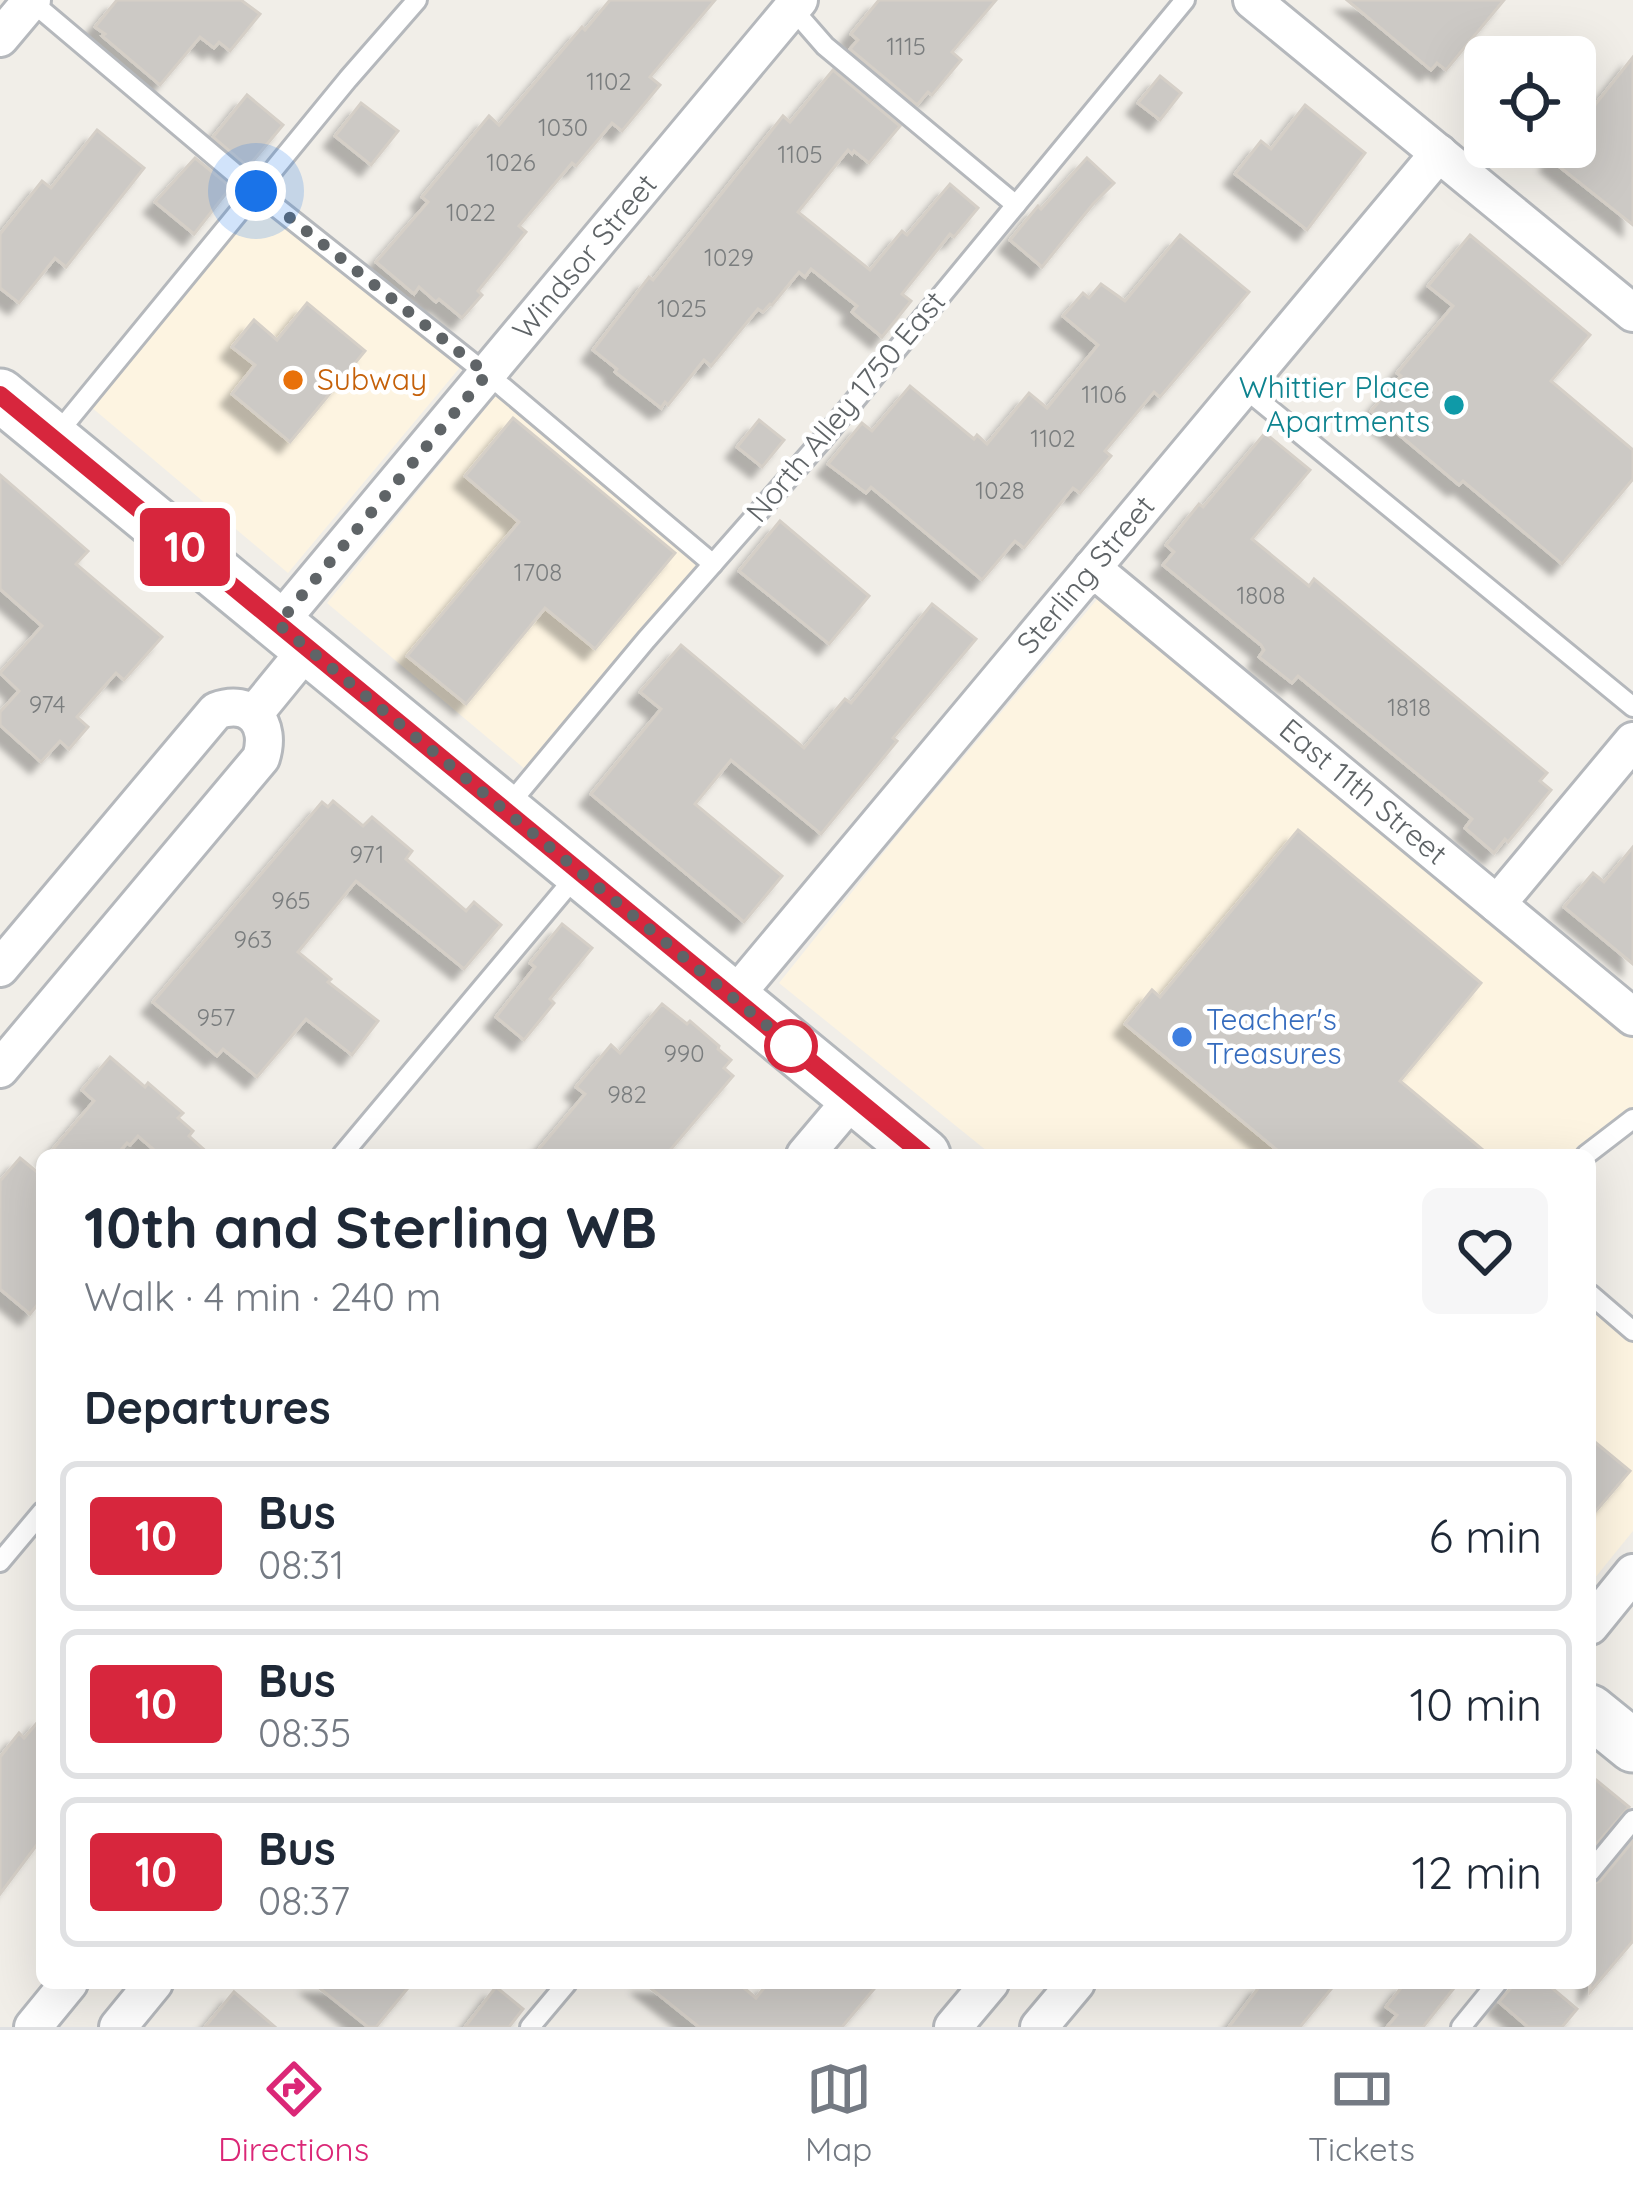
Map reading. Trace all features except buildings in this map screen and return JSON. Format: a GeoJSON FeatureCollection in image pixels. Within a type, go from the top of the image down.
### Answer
{"type":"FeatureCollection","features":[{"type":"Feature","properties":{"kind":"main road"},"geometry":{"type":"LineString","coordinates":[[4,408],[53,439],[917,1149]]}},
{"type":"Feature","properties":{"kind":"main road"},"geometry":{"type":"LineString","coordinates":[[1596,1716],[1633,1746]]}},
{"type":"Feature","properties":{"kind":"street"},"geometry":{"type":"LineString","coordinates":[[0,38],[31,0]]}},
{"type":"Feature","properties":{"kind":"street"},"geometry":{"type":"LineString","coordinates":[[1252,0],[1633,313]]}},
{"type":"Feature","properties":{"kind":"street","name":"Windsor Street"},"geometry":{"type":"LineString","coordinates":[[254,714],[293,636],[487,374],[791,3]]}},
{"type":"Feature","properties":{"kind":"street","name":"Sterling Street"},"geometry":{"type":"LineString","coordinates":[[733,998],[1439,153]]}},
{"type":"Feature","properties":{"kind":"street","name":"East 11th Street"},"geometry":{"type":"LineString","coordinates":[[1092,568],[1633,1017]]}},
{"type":"Feature","properties":{"kind":"street"},"geometry":{"type":"LineString","coordinates":[[0,968],[216,711],[240,707],[254,714],[264,729],[266,745],[261,758],[0,1069]]}},
{"type":"Feature","properties":{"kind":"street"},"geometry":{"type":"LineString","coordinates":[[1497,904],[1633,741]]}},
{"type":"Feature","properties":{"kind":"street"},"geometry":{"type":"LineString","coordinates":[[810,1149],[854,1097]]}},
{"type":"Feature","properties":{"kind":"street"},"geometry":{"type":"LineString","coordinates":[[1596,1619],[1633,1573]]}},
{"type":"Feature","properties":{"kind":"street"},"geometry":{"type":"LineString","coordinates":[[32,2027],[64,1989]]}},
{"type":"Feature","properties":{"kind":"street"},"geometry":{"type":"LineString","coordinates":[[118,2027],[149,1989]]}},
{"type":"Feature","properties":{"kind":"street"},"geometry":{"type":"LineString","coordinates":[[953,2027],[985,1989]]}},
{"type":"Feature","properties":{"kind":"street"},"geometry":{"type":"LineString","coordinates":[[1039,2027],[1071,1989]]}},
{"type":"Feature","properties":{"kind":"lane"},"geometry":{"type":"LineString","coordinates":[[31,0],[256,191],[487,374],[713,564]]}},
{"type":"Feature","properties":{"kind":"lane"},"geometry":{"type":"LineString","coordinates":[[53,439],[417,0]]}},
{"type":"Feature","properties":{"kind":"lane","name":"North Alley 1750 East"},"geometry":{"type":"LineString","coordinates":[[504,811],[822,440],[1185,0]]}},
{"type":"Feature","properties":{"kind":"lane"},"geometry":{"type":"LineString","coordinates":[[791,3],[825,46],[1016,205]]}},
{"type":"Feature","properties":{"kind":"lane"},"geometry":{"type":"LineString","coordinates":[[1243,387],[1633,707]]}},
{"type":"Feature","properties":{"kind":"lane"},"geometry":{"type":"LineString","coordinates":[[347,1149],[579,872]]}},
{"type":"Feature","properties":{"kind":"lane"},"geometry":{"type":"LineString","coordinates":[[1594,1149],[1633,1119]]}},
{"type":"Feature","properties":{"kind":"lane"},"geometry":{"type":"LineString","coordinates":[[1596,1299],[1633,1330]]}},
{"type":"Feature","properties":{"kind":"lane"},"geometry":{"type":"LineString","coordinates":[[0,1562],[36,1519]]}},
{"type":"Feature","properties":{"kind":"lane"},"geometry":{"type":"LineString","coordinates":[[1596,1865],[1633,1820]]}},
{"type":"Feature","properties":{"kind":"lane"},"geometry":{"type":"LineString","coordinates":[[530,2027],[563,1989]]}},
{"type":"Feature","properties":{"kind":"lane"},"geometry":{"type":"LineString","coordinates":[[1461,2027],[1492,1989]]}},
{"type":"Feature","properties":{"kind":"shaded area"},"geometry":{"type":"Polygon","coordinates":[[[256,191],[467,359],[288,573],[84,401],[256,191]]]}},
{"type":"Feature","properties":{"kind":"shaded area"},"geometry":{"type":"Polygon","coordinates":[[[503,387],[713,564],[532,775],[327,603],[503,387]]]}},
{"type":"Feature","properties":{"kind":"shaded area"},"geometry":{"type":"Polygon","coordinates":[[[1099,597],[1633,1035],[1633,1119],[1594,1149],[985,1149],[779,983],[1099,597]]]}},
{"type":"Feature","properties":{"kind":"shaded area"},"geometry":{"type":"Polygon","coordinates":[[[1596,1299],[1633,1331],[1633,1531],[1596,1577],[1596,1299]]]}},
{"type":"Feature","properties":{"kind":"bus line","name":"10"},"geometry":{"type":"LineString","coordinates":[[0,395],[917,1149]]}},
{"type":"Feature","properties":{"kind":"place","name":"Subway"},"geometry":{"type":"Point","coordinates":[293,380]}},
{"type":"Feature","properties":{"kind":"place","name":"Whittier Place Apartments"},"geometry":{"type":"Point","coordinates":[1454,405]}},
{"type":"Feature","properties":{"kind":"place","name":"Teacher's Treasures"},"geometry":{"type":"Point","coordinates":[1182,1037]}},
{"type":"Feature","properties":{"kind":"route"},"geometry":{"type":"LineString","coordinates":[[256,191],[487,374],[278,624],[791,1046]]}}]}
